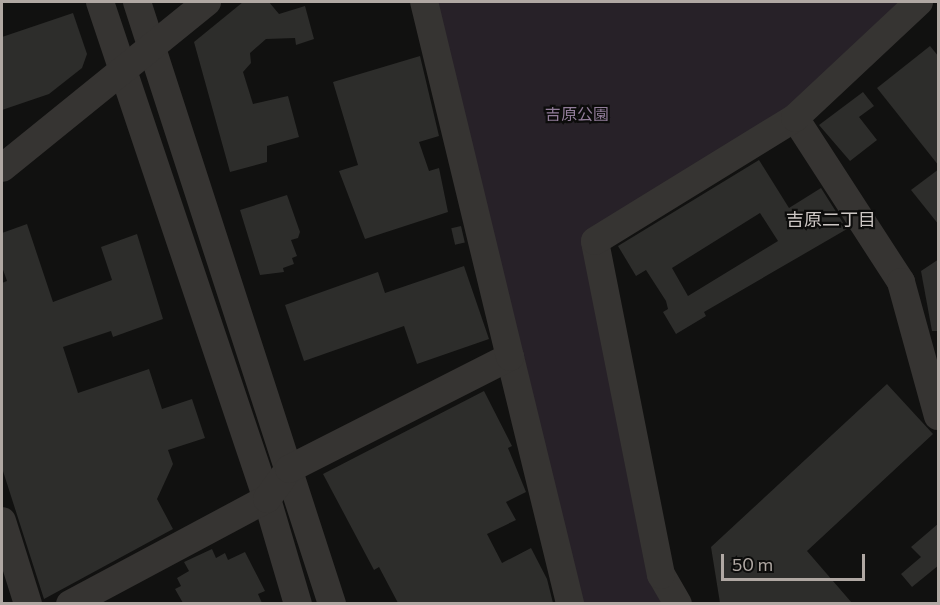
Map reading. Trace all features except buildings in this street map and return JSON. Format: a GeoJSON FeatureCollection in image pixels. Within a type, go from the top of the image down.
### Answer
{"type":"FeatureCollection","features":[{"type":"Feature","properties":{"kind":"street"},"geometry":{"type":"LineString","coordinates":[[100,2],[267,499],[298,603]]}},
{"type":"Feature","properties":{"kind":"street"},"geometry":{"type":"LineString","coordinates":[[137,2],[332,603]]}},
{"type":"Feature","properties":{"kind":"street"},"geometry":{"type":"LineString","coordinates":[[2,168],[207,2]]}},
{"type":"Feature","properties":{"kind":"street"},"geometry":{"type":"LineString","coordinates":[[424,2],[570,603]]}},
{"type":"Feature","properties":{"kind":"street"},"geometry":{"type":"LineString","coordinates":[[678,603],[661,575],[595,241],[795,118],[920,2]]}},
{"type":"Feature","properties":{"kind":"street"},"geometry":{"type":"LineString","coordinates":[[795,118],[901,282],[938,411]]}},
{"type":"Feature","properties":{"kind":"street"},"geometry":{"type":"LineString","coordinates":[[70,603],[267,499],[289,469],[510,357]]}},
{"type":"Feature","properties":{"kind":"street"},"geometry":{"type":"LineString","coordinates":[[2,521],[27,603]]}},
{"type":"Feature","properties":{"kind":"green space","name":"吉原公園"},"geometry":{"type":"Polygon","coordinates":[[[435,2],[908,2],[793,109],[587,239],[664,603],[580,603],[435,2]]]}},
{"type":"Feature","properties":{"kind":"district","name":"吉原二丁目"},"geometry":{"type":"Point","coordinates":[831,219]}}]}
